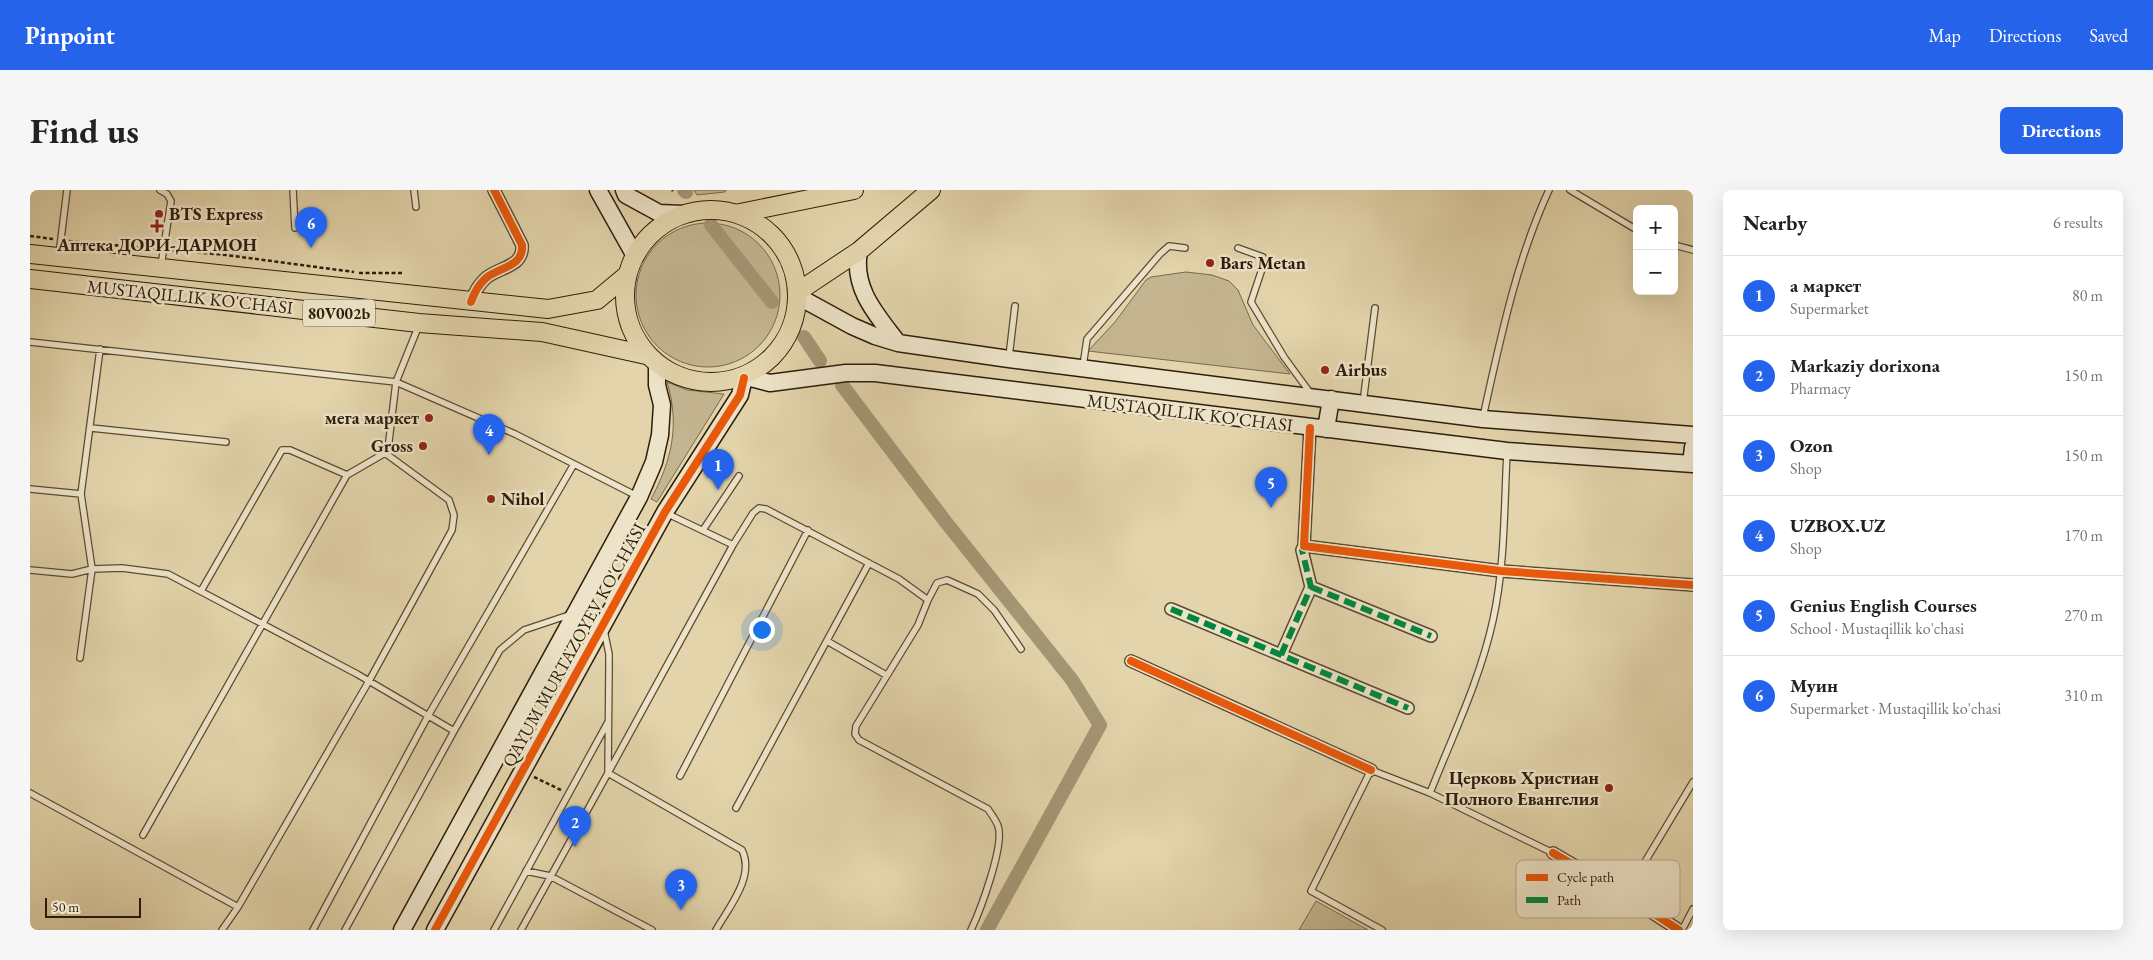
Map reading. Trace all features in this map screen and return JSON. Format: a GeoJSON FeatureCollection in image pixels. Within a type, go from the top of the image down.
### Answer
{"type":"FeatureCollection","features":[{"type":"Feature","properties":{"kind":"main road"},"geometry":{"type":"LineString","coordinates":[[598,190],[635,256]]}},
{"type":"Feature","properties":{"kind":"main road"},"geometry":{"type":"LineString","coordinates":[[624,190],[626,194],[659,213],[683,214]]}},
{"type":"Feature","properties":{"kind":"main road"},"geometry":{"type":"LineString","coordinates":[[740,214],[854,190]]}},
{"type":"Feature","properties":{"kind":"main road"},"geometry":{"type":"LineString","coordinates":[[799,294],[859,251],[931,190]]}},
{"type":"Feature","properties":{"kind":"main road"},"geometry":{"type":"LineString","coordinates":[[652,360],[631,328],[625,302],[628,275],[635,256],[647,238],[658,228],[683,214],[711,207],[740,214],[766,228],[787,252],[799,294],[793,324],[783,342],[746,378]]}},
{"type":"Feature","properties":{"kind":"main road","name":"MUSTAQILLIK KO'CHASI"},"geometry":{"type":"LineString","coordinates":[[30,254],[60,248],[161,268],[548,309],[597,300],[628,275]]}},
{"type":"Feature","properties":{"kind":"main road"},"geometry":{"type":"LineString","coordinates":[[859,251],[856,266],[863,293],[898,343]]}},
{"type":"Feature","properties":{"kind":"main road","name":"MUSTAQILLIK KO'CHASI"},"geometry":{"type":"LineString","coordinates":[[30,279],[419,323],[542,332],[652,360]]}},
{"type":"Feature","properties":{"kind":"main road","name":"MUSTAQILLIK KO'CHASI"},"geometry":{"type":"LineString","coordinates":[[799,294],[852,326],[898,343],[1009,359],[1483,419],[1693,435]]}},
{"type":"Feature","properties":{"kind":"main road","name":"80V002b"},"geometry":{"type":"LineString","coordinates":[[652,360],[684,379],[712,384],[746,378]]}},
{"type":"Feature","properties":{"kind":"main road","name":"QAYUM MURTAZOYEV KO'CHASI"},"geometry":{"type":"LineString","coordinates":[[402,930],[639,497],[654,462],[660,435],[662,405],[652,360]]}},
{"type":"Feature","properties":{"kind":"main road","name":"MUSTAQILLIK KO'CHASI"},"geometry":{"type":"LineString","coordinates":[[746,378],[770,382],[846,373],[875,373],[1318,429],[1507,450],[1692,464]]}},
{"type":"Feature","properties":{"kind":"main road","name":"QAYUM MURTAZOYEV KO'CHASI"},"geometry":{"type":"LineString","coordinates":[[435,930],[665,512],[740,395],[746,378]]}},
{"type":"Feature","properties":{"kind":"main road"},"geometry":{"type":"LineString","coordinates":[[1318,429],[1331,400]]}},
{"type":"Feature","properties":{"kind":"main road"},"geometry":{"type":"LineString","coordinates":[[1692,464],[1693,447]]}},
{"type":"Feature","properties":{"kind":"street"},"geometry":{"type":"LineString","coordinates":[[471,302],[474,293],[486,278],[510,267],[519,258],[522,251],[522,245],[494,190]]}},
{"type":"Feature","properties":{"kind":"street"},"geometry":{"type":"LineString","coordinates":[[1281,655],[1311,587],[1302,550],[1318,429]]}},
{"type":"Feature","properties":{"kind":"street"},"geometry":{"type":"LineString","coordinates":[[1304,546],[1501,572],[1693,585]]}},
{"type":"Feature","properties":{"kind":"street"},"geometry":{"type":"LineString","coordinates":[[1311,587],[1431,636]]}},
{"type":"Feature","properties":{"kind":"street"},"geometry":{"type":"LineString","coordinates":[[1172,609],[1408,708]]}},
{"type":"Feature","properties":{"kind":"street"},"geometry":{"type":"LineString","coordinates":[[1131,661],[1371,770]]}},
{"type":"Feature","properties":{"kind":"street"},"geometry":{"type":"LineString","coordinates":[[1553,853],[1565,860]]}},
{"type":"Feature","properties":{"kind":"street"},"geometry":{"type":"LineString","coordinates":[[1661,918],[1680,930]]}},
{"type":"Feature","properties":{"kind":"lane"},"geometry":{"type":"LineString","coordinates":[[60,248],[67,190]]}},
{"type":"Feature","properties":{"kind":"lane"},"geometry":{"type":"LineString","coordinates":[[160,190],[167,194],[171,201],[161,268]]}},
{"type":"Feature","properties":{"kind":"lane"},"geometry":{"type":"LineString","coordinates":[[293,190],[295,228]]}},
{"type":"Feature","properties":{"kind":"lane"},"geometry":{"type":"LineString","coordinates":[[414,190],[416,207]]}},
{"type":"Feature","properties":{"kind":"lane"},"geometry":{"type":"LineString","coordinates":[[1483,419],[1499,345],[1523,258],[1540,209],[1549,190]]}},
{"type":"Feature","properties":{"kind":"lane"},"geometry":{"type":"LineString","coordinates":[[1570,190],[1633,228]]}},
{"type":"Feature","properties":{"kind":"lane"},"geometry":{"type":"LineString","coordinates":[[1082,368],[1087,339],[1168,246],[1185,248]]}},
{"type":"Feature","properties":{"kind":"lane"},"geometry":{"type":"LineString","coordinates":[[1678,246],[1693,250]]}},
{"type":"Feature","properties":{"kind":"lane"},"geometry":{"type":"LineString","coordinates":[[1238,248],[1263,257],[1263,266],[1251,302],[1284,357],[1314,398]]}},
{"type":"Feature","properties":{"kind":"lane"},"geometry":{"type":"LineString","coordinates":[[1009,359],[1016,306]]}},
{"type":"Feature","properties":{"kind":"lane"},"geometry":{"type":"LineString","coordinates":[[1363,403],[1376,308]]}},
{"type":"Feature","properties":{"kind":"lane"},"geometry":{"type":"LineString","coordinates":[[143,835],[346,475],[385,453],[390,441],[396,382],[419,323]]}},
{"type":"Feature","properties":{"kind":"lane"},"geometry":{"type":"LineString","coordinates":[[30,342],[396,382],[515,434],[639,497]]}},
{"type":"Feature","properties":{"kind":"lane"},"geometry":{"type":"LineString","coordinates":[[80,658],[92,569],[81,494],[100,349]]}},
{"type":"Feature","properties":{"kind":"lane"},"geometry":{"type":"LineString","coordinates":[[91,428],[226,442]]}},
{"type":"Feature","properties":{"kind":"lane"},"geometry":{"type":"LineString","coordinates":[[201,591],[282,450],[290,450],[346,475]]}},
{"type":"Feature","properties":{"kind":"lane"},"geometry":{"type":"LineString","coordinates":[[1430,793],[1476,677],[1493,621],[1501,572],[1507,450]]}},
{"type":"Feature","properties":{"kind":"lane"},"geometry":{"type":"LineString","coordinates":[[222,930],[238,907],[369,682],[452,530],[454,514],[449,500],[385,453]]}},
{"type":"Feature","properties":{"kind":"lane"},"geometry":{"type":"LineString","coordinates":[[313,930],[428,716],[574,464]]}},
{"type":"Feature","properties":{"kind":"lane"},"geometry":{"type":"LineString","coordinates":[[703,530],[739,476]]}},
{"type":"Feature","properties":{"kind":"lane"},"geometry":{"type":"LineString","coordinates":[[30,489],[81,494]]}},
{"type":"Feature","properties":{"kind":"lane"},"geometry":{"type":"LineString","coordinates":[[521,930],[733,545],[753,513],[759,508],[766,509],[808,530],[900,579],[928,600]]}},
{"type":"Feature","properties":{"kind":"lane"},"geometry":{"type":"LineString","coordinates":[[665,512],[733,545]]}},
{"type":"Feature","properties":{"kind":"lane"},"geometry":{"type":"LineString","coordinates":[[680,776],[808,530]]}},
{"type":"Feature","properties":{"kind":"lane"},"geometry":{"type":"LineString","coordinates":[[736,808],[869,563]]}},
{"type":"Feature","properties":{"kind":"lane"},"geometry":{"type":"LineString","coordinates":[[30,570],[72,574],[92,569],[122,568],[168,574],[369,682],[454,731]]}},
{"type":"Feature","properties":{"kind":"lane"},"geometry":{"type":"LineString","coordinates":[[970,930],[981,908],[999,844],[998,827],[988,809],[858,740],[855,734],[856,726],[918,625],[937,583],[947,580],[978,594],[994,610],[1021,650]]}},
{"type":"Feature","properties":{"kind":"lane"},"geometry":{"type":"LineString","coordinates":[[345,930],[500,650],[524,630],[576,612]]}},
{"type":"Feature","properties":{"kind":"lane"},"geometry":{"type":"LineString","coordinates":[[603,624],[609,654],[608,773]]}},
{"type":"Feature","properties":{"kind":"lane"},"geometry":{"type":"LineString","coordinates":[[827,641],[886,675]]}},
{"type":"Feature","properties":{"kind":"lane"},"geometry":{"type":"LineString","coordinates":[[494,930],[609,720]]}},
{"type":"Feature","properties":{"kind":"lane"},"geometry":{"type":"LineString","coordinates":[[1382,930],[1311,891],[1371,770],[1430,793],[1553,853]]}},
{"type":"Feature","properties":{"kind":"lane"},"geometry":{"type":"LineString","coordinates":[[608,773],[742,850],[746,858],[743,882],[716,930]]}},
{"type":"Feature","properties":{"kind":"lane"},"geometry":{"type":"LineString","coordinates":[[1646,860],[1693,782]]}},
{"type":"Feature","properties":{"kind":"lane"},"geometry":{"type":"LineString","coordinates":[[30,793],[238,907]]}},
{"type":"Feature","properties":{"kind":"lane"},"geometry":{"type":"LineString","coordinates":[[526,871],[550,876],[652,930]]}},
{"type":"Feature","properties":{"kind":"lane"},"geometry":{"type":"LineString","coordinates":[[1680,930],[1693,909]]}},
{"type":"Feature","properties":{"kind":"path"},"geometry":{"type":"LineString","coordinates":[[30,236],[60,248],[163,249],[226,255],[360,273],[403,273]]}},
{"type":"Feature","properties":{"kind":"path"},"geometry":{"type":"LineString","coordinates":[[521,771],[569,794]]}},
{"type":"Feature","properties":{"kind":"shaded area"},"geometry":{"type":"Polygon","coordinates":[[[694,190],[726,190],[725,192],[697,195],[694,190]]]}},
{"type":"Feature","properties":{"kind":"shaded area"},"geometry":{"type":"Polygon","coordinates":[[[708,223],[736,228],[759,244],[775,267],[780,295],[775,323],[759,346],[736,362],[708,367],[680,362],[657,346],[641,323],[636,295],[641,267],[657,244],[680,228],[708,223]]]}},
{"type":"Feature","properties":{"kind":"shaded area"},"geometry":{"type":"Polygon","coordinates":[[[1186,272],[1212,275],[1229,281],[1238,290],[1253,325],[1290,374],[1088,351],[1115,322],[1146,280],[1151,277],[1186,272]]]}},
{"type":"Feature","properties":{"kind":"shaded area"},"geometry":{"type":"Polygon","coordinates":[[[667,382],[687,390],[724,394],[657,502],[651,499],[664,470],[672,442],[673,413],[667,382]]]}},
{"type":"Feature","properties":{"kind":"shaded area"},"geometry":{"type":"Polygon","coordinates":[[[1316,901],[1368,930],[1299,930],[1316,901]]]}},
{"type":"Feature","properties":{"kind":"waterway"},"geometry":{"type":"LineString","coordinates":[[711,225],[772,302]]}},
{"type":"Feature","properties":{"kind":"waterway"},"geometry":{"type":"LineString","coordinates":[[804,337],[820,361]]}},
{"type":"Feature","properties":{"kind":"waterway"},"geometry":{"type":"LineString","coordinates":[[842,385],[945,521],[1072,680],[1100,725],[987,930]]}},
{"type":"Feature","properties":{"kind":"marked path"},"geometry":{"type":"LineString","coordinates":[[1281,655],[1311,587],[1302,550],[1304,546]]}},
{"type":"Feature","properties":{"kind":"marked path"},"geometry":{"type":"LineString","coordinates":[[1311,587],[1431,636]]}},
{"type":"Feature","properties":{"kind":"marked path"},"geometry":{"type":"LineString","coordinates":[[1171,609],[1408,708]]}},
{"type":"Feature","properties":{"kind":"cycle path"},"geometry":{"type":"LineString","coordinates":[[471,302],[473,295],[486,278],[510,266],[519,258],[522,252],[522,245],[494,190]]}},
{"type":"Feature","properties":{"kind":"cycle path"},"geometry":{"type":"LineString","coordinates":[[435,930],[665,512],[740,395],[744,378]]}},
{"type":"Feature","properties":{"kind":"cycle path"},"geometry":{"type":"LineString","coordinates":[[1310,428],[1304,546],[1501,571],[1693,585]]}},
{"type":"Feature","properties":{"kind":"cycle path"},"geometry":{"type":"LineString","coordinates":[[1131,661],[1371,770]]}},
{"type":"Feature","properties":{"kind":"cycle path"},"geometry":{"type":"LineString","coordinates":[[1553,853],[1565,860]]}},
{"type":"Feature","properties":{"kind":"cycle path"},"geometry":{"type":"LineString","coordinates":[[1660,918],[1679,930]]}},
{"type":"Feature","properties":{"kind":"place","name":"BTS Express"},"geometry":{"type":"Point","coordinates":[159,214]}},
{"type":"Feature","properties":{"kind":"place","name":"Аптека ДОРИ-ДАРМОН"},"geometry":{"type":"Point","coordinates":[157,226]}},
{"type":"Feature","properties":{"kind":"place","name":"Муин"},"geometry":{"type":"Point","coordinates":[311,248]}},
{"type":"Feature","properties":{"kind":"place","name":"Bars Metan"},"geometry":{"type":"Point","coordinates":[1210,263]}},
{"type":"Feature","properties":{"kind":"place","name":"Airbus"},"geometry":{"type":"Point","coordinates":[1325,370]}},
{"type":"Feature","properties":{"kind":"place","name":"мега маркет"},"geometry":{"type":"Point","coordinates":[429,418]}},
{"type":"Feature","properties":{"kind":"place","name":"Gross"},"geometry":{"type":"Point","coordinates":[423,446]}},
{"type":"Feature","properties":{"kind":"place","name":"UZBOX.UZ"},"geometry":{"type":"Point","coordinates":[489,455]}},
{"type":"Feature","properties":{"kind":"place","name":"а маркет"},"geometry":{"type":"Point","coordinates":[718,490]}},
{"type":"Feature","properties":{"kind":"place","name":"Nihol"},"geometry":{"type":"Point","coordinates":[491,499]}},
{"type":"Feature","properties":{"kind":"place","name":"Genius English Courses"},"geometry":{"type":"Point","coordinates":[1271,508]}},
{"type":"Feature","properties":{"kind":"place","name":"Церковь Христиан Полного Евангелия"},"geometry":{"type":"Point","coordinates":[1609,788]}},
{"type":"Feature","properties":{"kind":"place","name":"Markaziy dorixona"},"geometry":{"type":"Point","coordinates":[575,847]}},
{"type":"Feature","properties":{"kind":"place","name":"Ozon"},"geometry":{"type":"Point","coordinates":[681,910]}}]}
